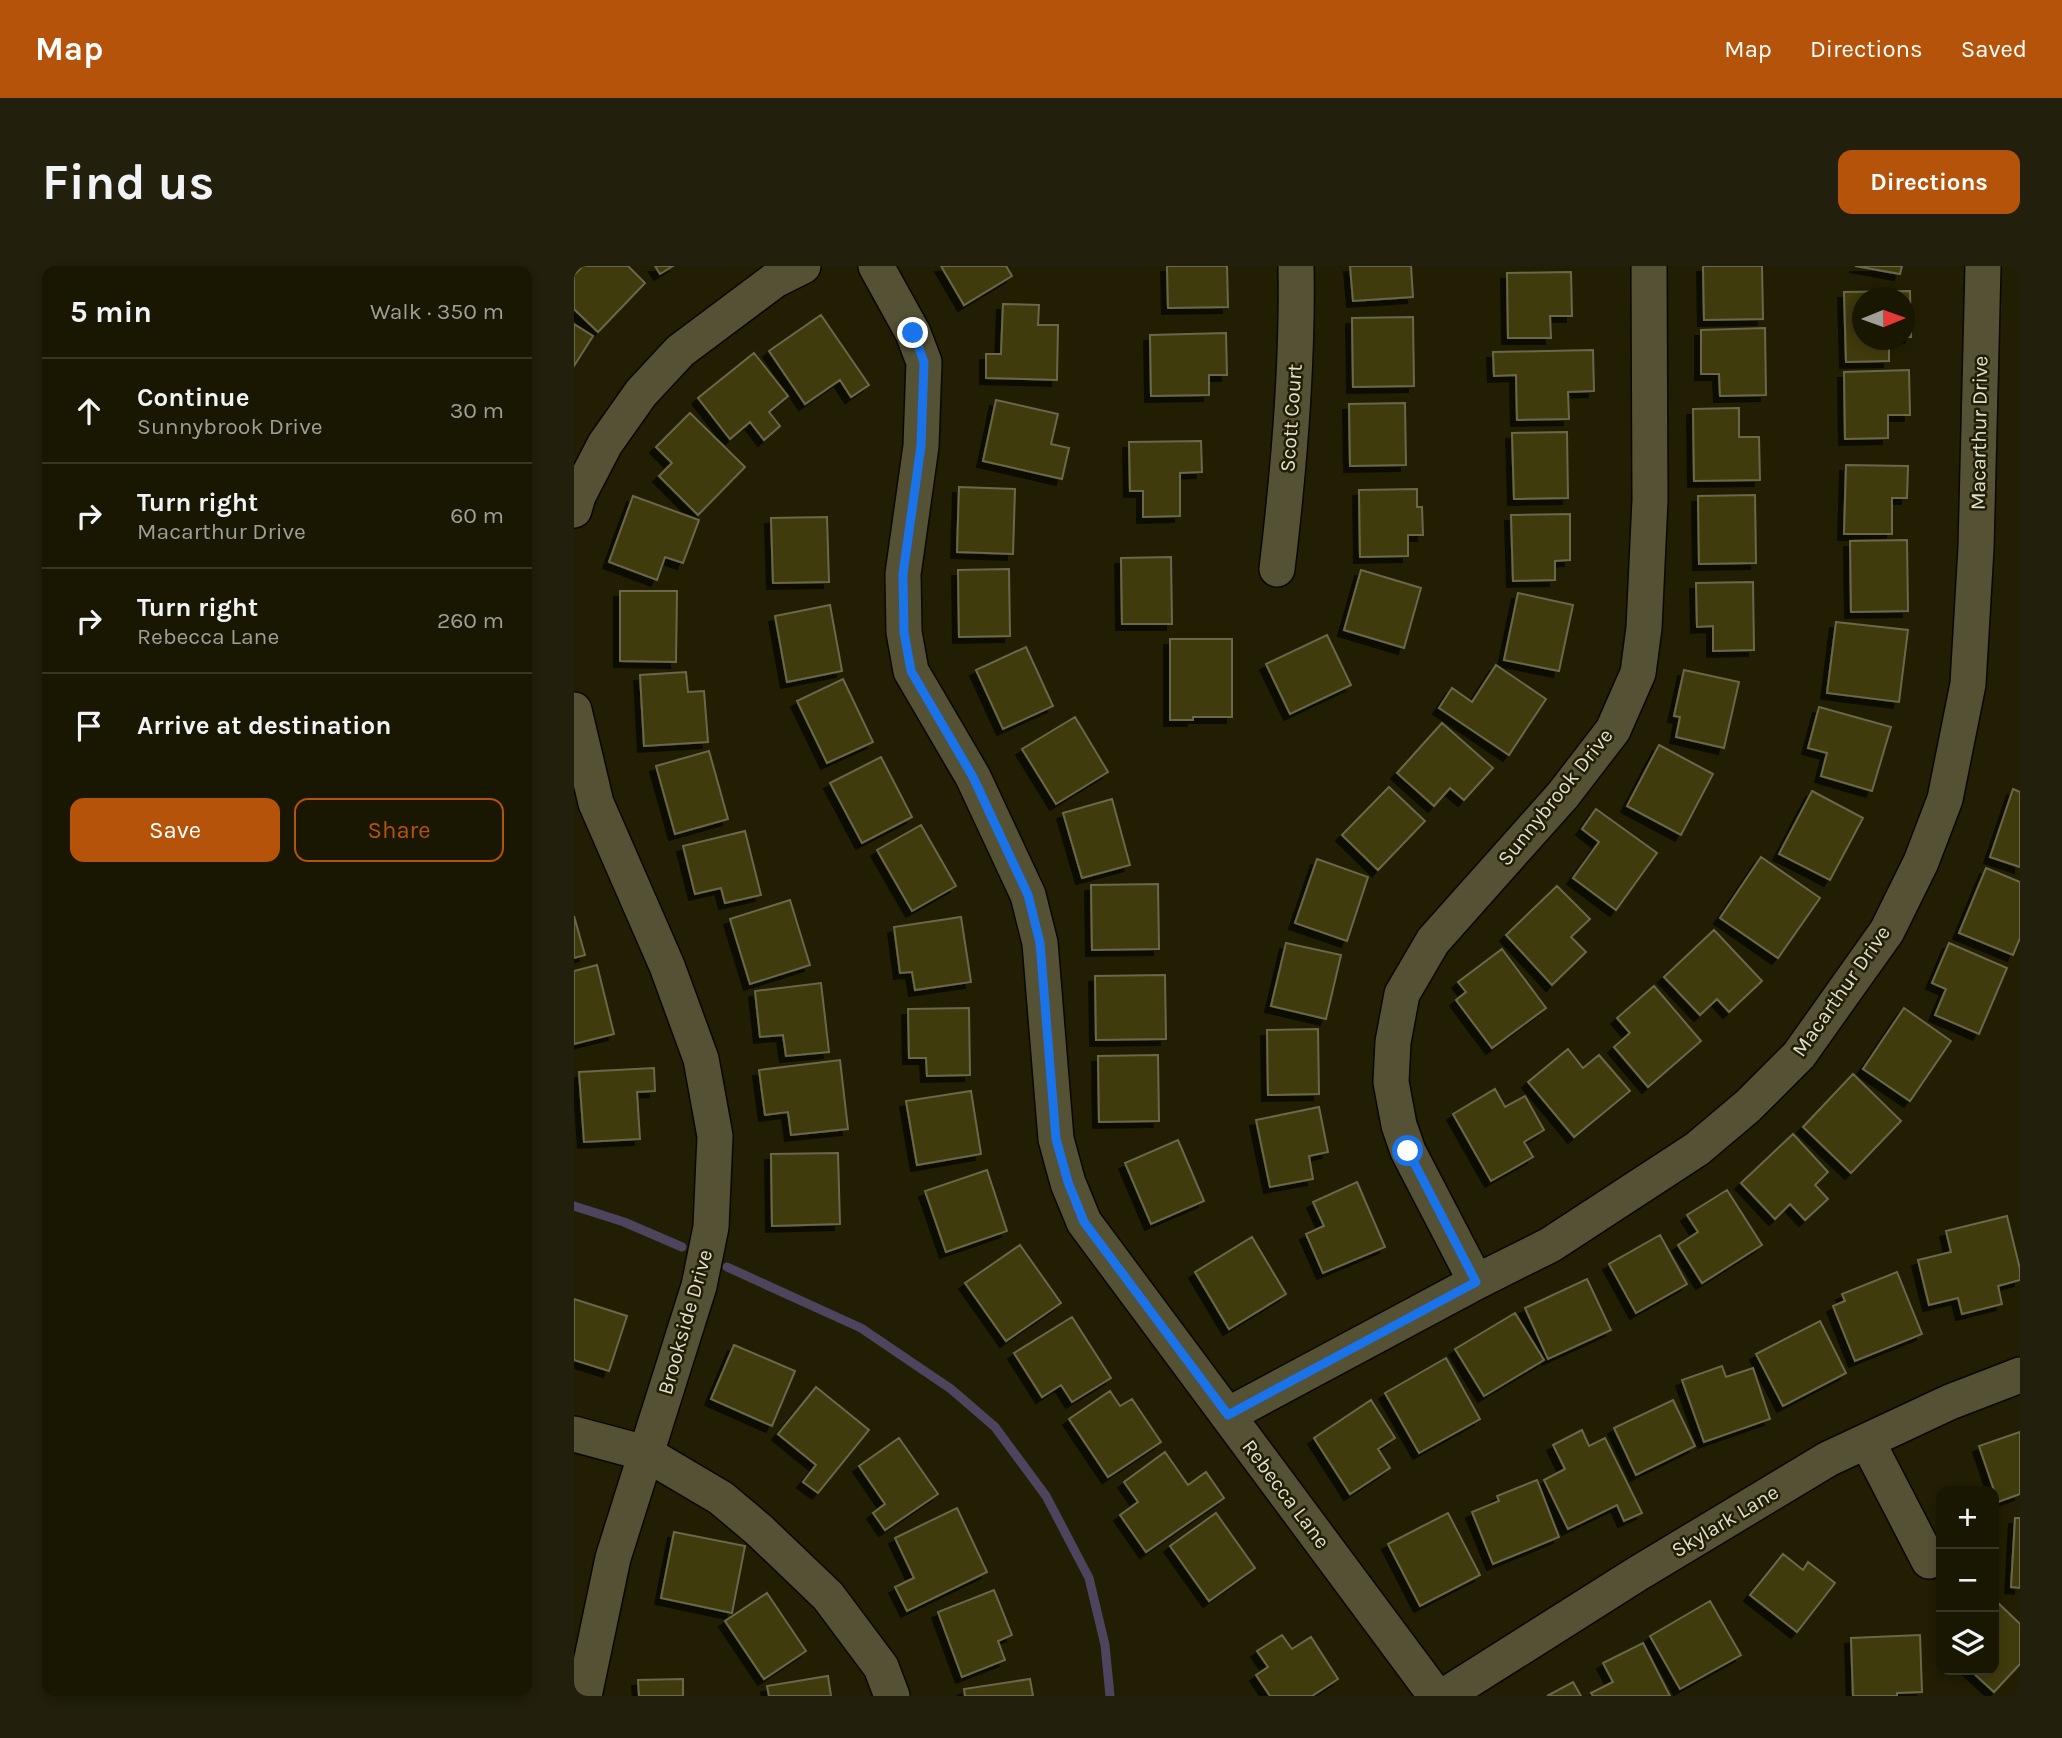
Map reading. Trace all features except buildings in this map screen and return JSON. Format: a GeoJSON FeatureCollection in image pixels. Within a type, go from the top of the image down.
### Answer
{"type":"FeatureCollection","features":[{"type":"Feature","properties":{"kind":"street"},"geometry":{"type":"LineString","coordinates":[[574,510],[578,496],[606,444],[640,393],[680,351],[775,280],[803,266]]}},
{"type":"Feature","properties":{"kind":"street","name":"Rebecca Lane"},"geometry":{"type":"LineString","coordinates":[[876,266],[913,333],[924,362],[921,446],[903,574],[904,632],[911,671],[973,777],[1028,895],[1040,943],[1056,1139],[1068,1182],[1084,1222],[1436,1696]]}},
{"type":"Feature","properties":{"kind":"street","name":"Scott Court"},"geometry":{"type":"LineString","coordinates":[[1277,569],[1297,332],[1296,266]]}},
{"type":"Feature","properties":{"kind":"street","name":"Sunnybrook Drive"},"geometry":{"type":"LineString","coordinates":[[1476,1282],[1408,1151],[1399,1125],[1391,1082],[1393,1042],[1402,993],[1433,940],[1563,795],[1605,741],[1613,730],[1637,673],[1644,628],[1650,499],[1649,266]]}},
{"type":"Feature","properties":{"kind":"street","name":"Macarthur Drive"},"geometry":{"type":"LineString","coordinates":[[1228,1415],[1550,1245],[1697,1149],[1748,1106],[1799,1055],[1887,930],[1920,862],[1945,799],[1968,684],[1976,548],[1983,266]]}},
{"type":"Feature","properties":{"kind":"street","name":"Brookside Drive"},"geometry":{"type":"LineString","coordinates":[[574,709],[596,803],[667,966],[701,1059],[715,1136],[711,1227],[699,1286],[612,1558],[584,1696]]}},
{"type":"Feature","properties":{"kind":"street","name":"Skylark Lane"},"geometry":{"type":"LineString","coordinates":[[1444,1696],[1828,1459],[1950,1402],[2020,1375]]}},
{"type":"Feature","properties":{"kind":"street"},"geometry":{"type":"LineString","coordinates":[[574,1434],[645,1453],[721,1498],[828,1596],[881,1667],[892,1696]]}},
{"type":"Feature","properties":{"kind":"street"},"geometry":{"type":"LineString","coordinates":[[1867,1441],[1929,1561]]}},
{"type":"Feature","properties":{"kind":"waterway"},"geometry":{"type":"LineString","coordinates":[[574,1206],[624,1222],[682,1247]]}},
{"type":"Feature","properties":{"kind":"waterway"},"geometry":{"type":"LineString","coordinates":[[727,1267],[861,1328],[951,1389],[995,1427],[1046,1496],[1089,1578],[1105,1645],[1110,1696]]}},
{"type":"Feature","properties":{"kind":"route"},"geometry":{"type":"LineString","coordinates":[[913,333],[924,362],[921,446],[903,574],[904,632],[911,671],[973,777],[1028,895],[1040,943],[1056,1139],[1068,1182],[1084,1222],[1228,1415],[1476,1282],[1408,1151]]}}]}
